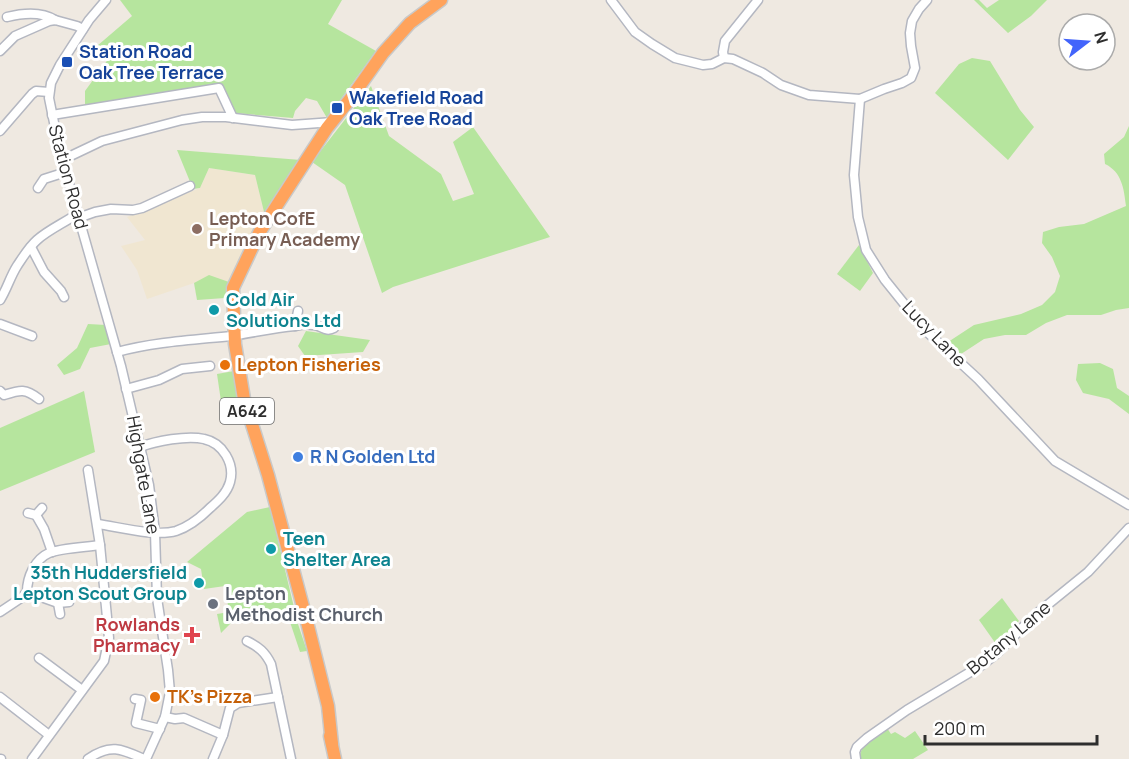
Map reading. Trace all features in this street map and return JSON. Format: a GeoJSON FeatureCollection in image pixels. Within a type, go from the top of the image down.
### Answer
{"type":"FeatureCollection","features":[{"type":"Feature","properties":{"kind":"highway","name":"A642"},"geometry":{"type":"LineString","coordinates":[[335,759],[300,596],[268,475],[244,400],[235,340],[233,288],[259,233],[327,128],[334,122],[383,53],[410,22],[441,0]]}},
{"type":"Feature","properties":{"kind":"street"},"geometry":{"type":"LineString","coordinates":[[0,131],[32,94],[36,91],[49,92],[54,75],[83,29],[106,0]]}},
{"type":"Feature","properties":{"kind":"street"},"geometry":{"type":"LineString","coordinates":[[611,0],[635,32],[675,58],[703,65],[712,64],[724,58],[740,61],[781,85],[809,95],[860,99],[902,84],[911,78],[915,68],[910,46],[912,21],[927,0]]}},
{"type":"Feature","properties":{"kind":"street"},"geometry":{"type":"LineString","coordinates":[[724,58],[725,41],[758,0]]}},
{"type":"Feature","properties":{"kind":"street"},"geometry":{"type":"LineString","coordinates":[[7,17],[19,14],[44,14],[83,29]]}},
{"type":"Feature","properties":{"kind":"street"},"geometry":{"type":"LineString","coordinates":[[0,51],[15,36],[56,20]]}},
{"type":"Feature","properties":{"kind":"street"},"geometry":{"type":"LineString","coordinates":[[52,115],[219,88],[234,117]]}},
{"type":"Feature","properties":{"kind":"street","name":"Station Road"},"geometry":{"type":"LineString","coordinates":[[49,92],[62,159],[121,366]]}},
{"type":"Feature","properties":{"kind":"street","name":"Lucy Lane"},"geometry":{"type":"LineString","coordinates":[[860,99],[854,175],[858,217],[866,250],[885,280],[926,331],[978,379],[1055,461],[1129,505]]}},
{"type":"Feature","properties":{"kind":"street"},"geometry":{"type":"LineString","coordinates":[[62,159],[102,141],[202,117],[234,117],[292,124],[334,122]]}},
{"type":"Feature","properties":{"kind":"street"},"geometry":{"type":"LineString","coordinates":[[38,188],[44,179],[66,172]]}},
{"type":"Feature","properties":{"kind":"street"},"geometry":{"type":"LineString","coordinates":[[0,300],[17,266],[39,238],[77,216],[111,209],[142,208],[190,186]]}},
{"type":"Feature","properties":{"kind":"street"},"geometry":{"type":"LineString","coordinates":[[31,247],[44,272],[64,297]]}},
{"type":"Feature","properties":{"kind":"street"},"geometry":{"type":"LineString","coordinates":[[295,326],[298,311]]}},
{"type":"Feature","properties":{"kind":"street"},"geometry":{"type":"LineString","coordinates":[[117,352],[152,344],[235,340],[295,326],[315,325],[326,331],[334,328],[335,322]]}},
{"type":"Feature","properties":{"kind":"street"},"geometry":{"type":"LineString","coordinates":[[0,324],[32,336]]}},
{"type":"Feature","properties":{"kind":"street","name":"Highgate Lane"},"geometry":{"type":"LineString","coordinates":[[121,366],[149,485],[155,532],[157,598],[170,692],[165,717],[145,759]]}},
{"type":"Feature","properties":{"kind":"street"},"geometry":{"type":"LineString","coordinates":[[126,389],[159,380],[182,369],[210,366]]}},
{"type":"Feature","properties":{"kind":"street"},"geometry":{"type":"LineString","coordinates":[[1,394],[24,390],[39,399]]}},
{"type":"Feature","properties":{"kind":"street"},"geometry":{"type":"LineString","coordinates":[[98,524],[146,532],[174,531],[203,515],[220,499],[230,482],[229,461],[224,452],[203,439],[161,441],[140,447]]}},
{"type":"Feature","properties":{"kind":"street"},"geometry":{"type":"LineString","coordinates":[[32,759],[104,661],[109,638],[98,524],[88,470]]}},
{"type":"Feature","properties":{"kind":"street"},"geometry":{"type":"LineString","coordinates":[[36,512],[52,552]]}},
{"type":"Feature","properties":{"kind":"street","name":"Botany Lane"},"geometry":{"type":"LineString","coordinates":[[856,759],[857,747],[867,738],[907,710],[982,665],[1035,615],[1088,572],[1129,528]]}},
{"type":"Feature","properties":{"kind":"street"},"geometry":{"type":"LineString","coordinates":[[0,612],[27,592],[27,583],[33,568],[42,557],[52,552],[100,545]]}},
{"type":"Feature","properties":{"kind":"street"},"geometry":{"type":"LineString","coordinates":[[27,592],[58,603],[69,602]]}},
{"type":"Feature","properties":{"kind":"street"},"geometry":{"type":"LineString","coordinates":[[58,603],[60,614]]}},
{"type":"Feature","properties":{"kind":"street"},"geometry":{"type":"LineString","coordinates":[[247,641],[261,648],[271,664],[291,759]]}},
{"type":"Feature","properties":{"kind":"street"},"geometry":{"type":"LineString","coordinates":[[39,658],[82,690]]}},
{"type":"Feature","properties":{"kind":"street"},"geometry":{"type":"LineString","coordinates":[[0,697],[49,735]]}},
{"type":"Feature","properties":{"kind":"street"},"geometry":{"type":"LineString","coordinates":[[213,759],[223,735],[228,712],[234,705],[278,697]]}},
{"type":"Feature","properties":{"kind":"street"},"geometry":{"type":"LineString","coordinates":[[135,699],[141,700],[136,723],[160,729]]}},
{"type":"Feature","properties":{"kind":"street"},"geometry":{"type":"LineString","coordinates":[[165,717],[184,718],[223,735]]}},
{"type":"Feature","properties":{"kind":"street"},"geometry":{"type":"LineString","coordinates":[[88,759],[101,751],[114,748],[145,759]]}},
{"type":"Feature","properties":{"kind":"shaded area","name":"Lepton CofE Primary Academy"},"geometry":{"type":"Polygon","coordinates":[[[209,168],[255,175],[265,216],[229,282],[209,276],[147,299],[137,270],[121,246],[145,240],[127,217],[200,188],[209,168]]]}},
{"type":"Feature","properties":{"kind":"green space"},"geometry":{"type":"Polygon","coordinates":[[[120,0],[342,0],[328,24],[376,51],[327,118],[317,101],[306,98],[295,111],[293,118],[235,113],[221,84],[85,106],[85,91],[109,58],[97,46],[132,16],[120,0]]]}},
{"type":"Feature","properties":{"kind":"green space"},"geometry":{"type":"Polygon","coordinates":[[[974,0],[979,0],[987,8],[999,0],[1047,0],[1031,16],[1008,33],[974,0]]]}},
{"type":"Feature","properties":{"kind":"green space"},"geometry":{"type":"Polygon","coordinates":[[[972,58],[990,61],[1020,110],[1034,127],[1008,160],[935,93],[959,64],[972,58]]]}},
{"type":"Feature","properties":{"kind":"green space"},"geometry":{"type":"Polygon","coordinates":[[[371,86],[389,136],[441,174],[453,201],[474,194],[453,142],[473,127],[550,237],[393,287],[382,293],[345,185],[312,162],[371,86]]]}},
{"type":"Feature","properties":{"kind":"green space"},"geometry":{"type":"Polygon","coordinates":[[[1129,126],[1129,308],[1101,315],[1067,315],[1046,323],[1026,335],[1005,335],[984,339],[958,356],[945,344],[974,325],[1021,314],[1042,305],[1055,292],[1060,276],[1052,257],[1042,243],[1043,232],[1059,227],[1084,224],[1126,206],[1119,176],[1105,164],[1104,154],[1124,137],[1129,126]]]}},
{"type":"Feature","properties":{"kind":"green space"},"geometry":{"type":"Polygon","coordinates":[[[177,150],[301,160],[265,216],[255,175],[209,168],[200,188],[193,189],[177,150]]]}},
{"type":"Feature","properties":{"kind":"green space"},"geometry":{"type":"Polygon","coordinates":[[[859,245],[873,273],[860,291],[837,274],[859,245]]]}},
{"type":"Feature","properties":{"kind":"green space"},"geometry":{"type":"Polygon","coordinates":[[[209,275],[229,282],[225,298],[197,300],[194,283],[209,275]]]}},
{"type":"Feature","properties":{"kind":"green space"},"geometry":{"type":"Polygon","coordinates":[[[88,324],[106,325],[111,344],[90,348],[80,369],[64,375],[57,365],[77,348],[88,324]]]}},
{"type":"Feature","properties":{"kind":"green space"},"geometry":{"type":"Polygon","coordinates":[[[306,331],[370,340],[363,352],[305,356],[298,346],[306,331]]]}},
{"type":"Feature","properties":{"kind":"green space"},"geometry":{"type":"Polygon","coordinates":[[[1100,363],[1113,369],[1117,388],[1129,396],[1129,414],[1109,399],[1083,393],[1076,380],[1078,364],[1100,363]]]}},
{"type":"Feature","properties":{"kind":"green space"},"geometry":{"type":"Polygon","coordinates":[[[234,371],[243,411],[223,415],[217,374],[234,371]]]}},
{"type":"Feature","properties":{"kind":"green space"},"geometry":{"type":"Polygon","coordinates":[[[84,391],[95,452],[0,491],[0,428],[84,391]]]}},
{"type":"Feature","properties":{"kind":"green space"},"geometry":{"type":"Polygon","coordinates":[[[270,507],[298,624],[307,651],[300,652],[287,613],[234,620],[221,633],[217,614],[229,612],[225,586],[204,589],[201,569],[187,562],[247,512],[270,507]]]}},
{"type":"Feature","properties":{"kind":"green space"},"geometry":{"type":"Polygon","coordinates":[[[1002,598],[1019,621],[996,644],[979,620],[1002,598]]]}},
{"type":"Feature","properties":{"kind":"green space"},"geometry":{"type":"Polygon","coordinates":[[[887,728],[891,734],[895,732],[905,738],[915,731],[928,750],[913,759],[860,759],[865,745],[887,728]]]}},
{"type":"Feature","properties":{"kind":"place","name":"Station Road Oak Tree Terrace"},"geometry":{"type":"Point","coordinates":[67,62]}},
{"type":"Feature","properties":{"kind":"place","name":"Wakefield Road Oak Tree Road"},"geometry":{"type":"Point","coordinates":[337,108]}},
{"type":"Feature","properties":{"kind":"place","name":"Lepton CofE Primary Academy"},"geometry":{"type":"Point","coordinates":[197,229]}},
{"type":"Feature","properties":{"kind":"place","name":"Cold Air Solutions Ltd"},"geometry":{"type":"Point","coordinates":[214,310]}},
{"type":"Feature","properties":{"kind":"place","name":"Lepton Fisheries"},"geometry":{"type":"Point","coordinates":[225,365]}},
{"type":"Feature","properties":{"kind":"place","name":"R N Golden Ltd"},"geometry":{"type":"Point","coordinates":[298,457]}},
{"type":"Feature","properties":{"kind":"place","name":"Teen Shelter Area"},"geometry":{"type":"Point","coordinates":[271,549]}},
{"type":"Feature","properties":{"kind":"place","name":"35th Huddersfield Lepton Scout Group"},"geometry":{"type":"Point","coordinates":[199,583]}},
{"type":"Feature","properties":{"kind":"place","name":"Lepton Methodist Church"},"geometry":{"type":"Point","coordinates":[213,604]}},
{"type":"Feature","properties":{"kind":"place","name":"Rowlands Pharmacy"},"geometry":{"type":"Point","coordinates":[192,635]}},
{"type":"Feature","properties":{"kind":"place","name":"TK's Pizza"},"geometry":{"type":"Point","coordinates":[155,697]}}]}
